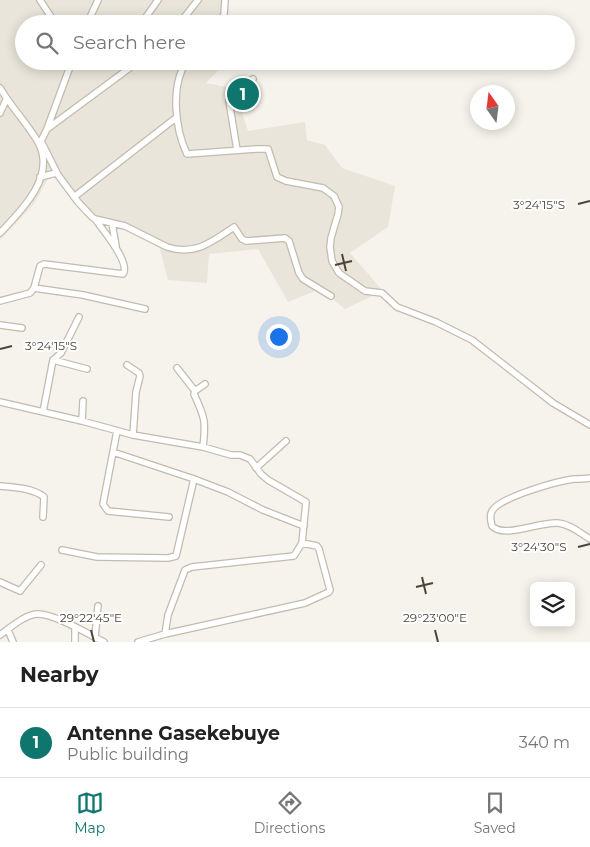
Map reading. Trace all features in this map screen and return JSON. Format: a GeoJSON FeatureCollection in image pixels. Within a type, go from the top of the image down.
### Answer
{"type":"FeatureCollection","features":[{"type":"Feature","properties":{"kind":"street"},"geometry":{"type":"LineString","coordinates":[[40,0],[50,15]]}},
{"type":"Feature","properties":{"kind":"street"},"geometry":{"type":"LineString","coordinates":[[91,15],[98,0]]}},
{"type":"Feature","properties":{"kind":"street"},"geometry":{"type":"LineString","coordinates":[[147,15],[158,0]]}},
{"type":"Feature","properties":{"kind":"street"},"geometry":{"type":"LineString","coordinates":[[186,15],[198,0]]}},
{"type":"Feature","properties":{"kind":"street"},"geometry":{"type":"LineString","coordinates":[[224,15],[225,0]]}},
{"type":"Feature","properties":{"kind":"street"},"geometry":{"type":"LineString","coordinates":[[0,233],[31,198],[40,177],[42,170],[40,143],[69,70]]}},
{"type":"Feature","properties":{"kind":"street"},"geometry":{"type":"LineString","coordinates":[[47,129],[127,70]]}},
{"type":"Feature","properties":{"kind":"street"},"geometry":{"type":"LineString","coordinates":[[181,70],[178,80],[177,118],[187,154],[268,149],[278,177],[286,181],[323,188],[334,196],[339,207],[337,222],[330,243],[332,262],[338,273],[365,291],[382,293],[397,307],[436,322],[472,340],[553,403],[590,425]]}},
{"type":"Feature","properties":{"kind":"street"},"geometry":{"type":"LineString","coordinates":[[237,150],[229,101],[232,94],[253,79]]}},
{"type":"Feature","properties":{"kind":"street"},"geometry":{"type":"LineString","coordinates":[[0,88],[6,100],[40,143],[56,173],[74,197],[95,219],[116,248],[126,270],[124,274],[44,264],[40,266],[34,288],[30,293],[0,301]]}},
{"type":"Feature","properties":{"kind":"street"},"geometry":{"type":"LineString","coordinates":[[0,113],[6,100]]}},
{"type":"Feature","properties":{"kind":"street"},"geometry":{"type":"LineString","coordinates":[[74,197],[177,118]]}},
{"type":"Feature","properties":{"kind":"street"},"geometry":{"type":"LineString","coordinates":[[42,170],[53,166]]}},
{"type":"Feature","properties":{"kind":"street"},"geometry":{"type":"LineString","coordinates":[[40,177],[56,173]]}},
{"type":"Feature","properties":{"kind":"street"},"geometry":{"type":"LineString","coordinates":[[95,219],[125,226],[174,249],[198,249],[234,227],[242,239],[246,241],[285,238],[289,241],[302,279],[331,296]]}},
{"type":"Feature","properties":{"kind":"street"},"geometry":{"type":"LineString","coordinates":[[112,223],[116,248]]}},
{"type":"Feature","properties":{"kind":"street"},"geometry":{"type":"LineString","coordinates":[[34,288],[83,295],[145,308]]}},
{"type":"Feature","properties":{"kind":"street"},"geometry":{"type":"LineString","coordinates":[[43,412],[53,360],[61,353],[79,317]]}},
{"type":"Feature","properties":{"kind":"street"},"geometry":{"type":"LineString","coordinates":[[0,325],[22,328]]}},
{"type":"Feature","properties":{"kind":"street"},"geometry":{"type":"LineString","coordinates":[[53,360],[87,369]]}},
{"type":"Feature","properties":{"kind":"street"},"geometry":{"type":"LineString","coordinates":[[127,366],[139,373],[140,376],[136,392],[132,435]]}},
{"type":"Feature","properties":{"kind":"street"},"geometry":{"type":"LineString","coordinates":[[177,368],[195,391],[194,394],[206,426],[204,447]]}},
{"type":"Feature","properties":{"kind":"street"},"geometry":{"type":"LineString","coordinates":[[195,391],[205,384]]}},
{"type":"Feature","properties":{"kind":"street"},"geometry":{"type":"LineString","coordinates":[[82,421],[83,401]]}},
{"type":"Feature","properties":{"kind":"street"},"geometry":{"type":"LineString","coordinates":[[0,402],[132,435],[204,447],[231,455],[240,455],[250,459],[268,480],[306,502],[302,542],[296,554],[290,558],[192,567],[185,570],[175,592],[165,634]]}},
{"type":"Feature","properties":{"kind":"street"},"geometry":{"type":"LineString","coordinates":[[117,431],[103,504],[104,508],[108,511],[169,517]]}},
{"type":"Feature","properties":{"kind":"street"},"geometry":{"type":"LineString","coordinates":[[256,468],[286,441]]}},
{"type":"Feature","properties":{"kind":"street"},"geometry":{"type":"LineString","coordinates":[[113,452],[228,492],[263,510],[304,526]]}},
{"type":"Feature","properties":{"kind":"street"},"geometry":{"type":"LineString","coordinates":[[590,478],[560,482],[507,499],[494,508],[490,518],[492,526],[498,530],[523,529],[542,524],[558,523],[568,526],[590,539]]}},
{"type":"Feature","properties":{"kind":"street"},"geometry":{"type":"LineString","coordinates":[[62,550],[97,557],[168,558],[176,556],[194,479]]}},
{"type":"Feature","properties":{"kind":"street"},"geometry":{"type":"LineString","coordinates":[[0,486],[14,487],[40,494],[44,497],[43,517]]}},
{"type":"Feature","properties":{"kind":"street"},"geometry":{"type":"LineString","coordinates":[[138,642],[165,634],[305,603],[329,592],[319,549],[317,546],[302,542]]}},
{"type":"Feature","properties":{"kind":"street"},"geometry":{"type":"LineString","coordinates":[[0,582],[20,591],[41,565]]}},
{"type":"Feature","properties":{"kind":"street"},"geometry":{"type":"LineString","coordinates":[[95,638],[98,606]]}},
{"type":"Feature","properties":{"kind":"street"},"geometry":{"type":"LineString","coordinates":[[0,635],[26,617],[37,614],[51,617],[75,627],[104,642]]}},
{"type":"Feature","properties":{"kind":"street"},"geometry":{"type":"LineString","coordinates":[[75,627],[75,642]]}},
{"type":"Feature","properties":{"kind":"street"},"geometry":{"type":"LineString","coordinates":[[8,630],[13,642]]}},
{"type":"Feature","properties":{"kind":"shaded area"},"geometry":{"type":"Polygon","coordinates":[[[0,0],[223,0],[224,10],[221,15],[15,15],[15,70],[218,70],[206,83],[247,91],[240,107],[248,131],[305,122],[307,140],[325,145],[342,168],[395,186],[388,227],[350,253],[383,291],[345,309],[320,289],[288,302],[258,249],[209,254],[207,283],[168,280],[158,242],[129,227],[96,223],[61,178],[49,177],[34,204],[0,240],[0,0]]]}},
{"type":"Feature","properties":{"kind":"place","name":"Antenne Gasekebuye"},"geometry":{"type":"Point","coordinates":[243,94]}}]}
